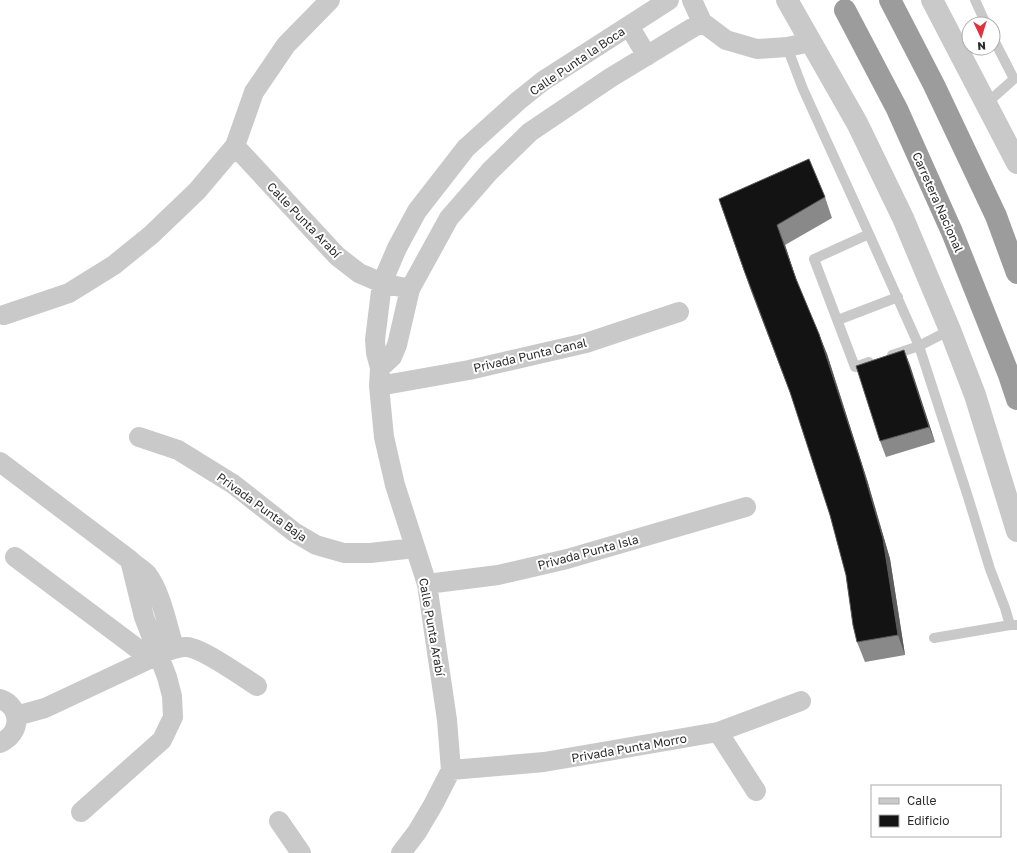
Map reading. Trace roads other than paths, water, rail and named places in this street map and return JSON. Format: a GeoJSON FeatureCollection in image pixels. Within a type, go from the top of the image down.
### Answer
{"type":"FeatureCollection","features":[{"type":"Feature","properties":{"kind":"highway"},"geometry":{"type":"LineString","coordinates":[[890,0],[934,85],[996,216],[1017,273]]}},
{"type":"Feature","properties":{"kind":"highway","name":"Carretera Nacional"},"geometry":{"type":"LineString","coordinates":[[845,10],[897,109],[952,232],[1009,375],[1017,400]]}},
{"type":"Feature","properties":{"kind":"street"},"geometry":{"type":"LineString","coordinates":[[4,315],[69,294],[114,265],[151,235],[197,192],[235,146],[254,92],[286,45],[330,0]]}},
{"type":"Feature","properties":{"kind":"street","name":"Calle Punta la Boca"},"geometry":{"type":"LineString","coordinates":[[382,283],[397,248],[417,211],[466,148],[518,101],[543,81],[669,0]]}},
{"type":"Feature","properties":{"kind":"street"},"geometry":{"type":"LineString","coordinates":[[692,0],[702,22],[726,40],[757,49],[787,47],[811,42]]}},
{"type":"Feature","properties":{"kind":"street"},"geometry":{"type":"LineString","coordinates":[[787,0],[857,123],[903,218],[950,330],[975,396],[1017,531]]}},
{"type":"Feature","properties":{"kind":"street"},"geometry":{"type":"LineString","coordinates":[[932,0],[1017,163]]}},
{"type":"Feature","properties":{"kind":"street"},"geometry":{"type":"LineString","coordinates":[[379,377],[392,357],[397,345],[410,289],[449,218],[490,171],[530,132],[610,78],[702,22]]}},
{"type":"Feature","properties":{"kind":"street"},"geometry":{"type":"LineString","coordinates":[[629,26],[647,56]]}},
{"type":"Feature","properties":{"kind":"street"},"geometry":{"type":"LineString","coordinates":[[518,101],[539,126]]}},
{"type":"Feature","properties":{"kind":"street","name":"Calle Punta Arabí"},"geometry":{"type":"LineString","coordinates":[[235,146],[337,256],[359,273],[382,283],[410,289]]}},
{"type":"Feature","properties":{"kind":"street","name":"Calle Punta Arabí"},"geometry":{"type":"LineString","coordinates":[[382,283],[375,340],[385,444],[395,485],[427,584],[447,720],[451,770]]}},
{"type":"Feature","properties":{"kind":"street","name":"Privada Punta Canal"},"geometry":{"type":"LineString","coordinates":[[379,377],[469,370],[586,343],[679,312]]}},
{"type":"Feature","properties":{"kind":"street","name":"Privada Punta Baja"},"geometry":{"type":"LineString","coordinates":[[139,437],[178,450],[233,484],[294,532],[316,545],[344,553],[370,553],[415,548]]}},
{"type":"Feature","properties":{"kind":"street"},"geometry":{"type":"LineString","coordinates":[[0,462],[130,560],[144,617],[161,654],[172,696],[173,717],[162,740],[81,812]]}},
{"type":"Feature","properties":{"kind":"street","name":"Privada Punta Isla"},"geometry":{"type":"LineString","coordinates":[[427,584],[498,575],[567,559],[746,507]]}},
{"type":"Feature","properties":{"kind":"street"},"geometry":{"type":"LineString","coordinates":[[15,557],[161,654]]}},
{"type":"Feature","properties":{"kind":"street"},"geometry":{"type":"LineString","coordinates":[[16,716],[45,708],[161,654],[187,646],[199,650],[257,686]]}},
{"type":"Feature","properties":{"kind":"street"},"geometry":{"type":"LineString","coordinates":[[0,699],[6,701],[13,708],[16,716],[16,725],[13,733],[6,740],[0,742]]}},
{"type":"Feature","properties":{"kind":"street","name":"Privada Punta Morro"},"geometry":{"type":"LineString","coordinates":[[451,770],[544,762],[718,732],[801,700]]}},
{"type":"Feature","properties":{"kind":"street"},"geometry":{"type":"LineString","coordinates":[[718,732],[756,791]]}},
{"type":"Feature","properties":{"kind":"street"},"geometry":{"type":"LineString","coordinates":[[401,853],[417,832],[451,770]]}},
{"type":"Feature","properties":{"kind":"street"},"geometry":{"type":"LineString","coordinates":[[280,820],[301,853]]}},
{"type":"Feature","properties":{"kind":"lane"},"geometry":{"type":"LineString","coordinates":[[975,0],[982,16]]}},
{"type":"Feature","properties":{"kind":"lane"},"geometry":{"type":"LineString","coordinates":[[787,47],[803,89],[919,346],[990,568],[1005,608],[1014,625],[934,638]]}},
{"type":"Feature","properties":{"kind":"lane"},"geometry":{"type":"LineString","coordinates":[[987,103],[1016,78],[1001,52]]}},
{"type":"Feature","properties":{"kind":"lane"},"geometry":{"type":"LineString","coordinates":[[869,234],[814,259],[855,367],[919,346],[950,330]]}},
{"type":"Feature","properties":{"kind":"lane"},"geometry":{"type":"LineString","coordinates":[[838,320],[898,297]]}}]}
